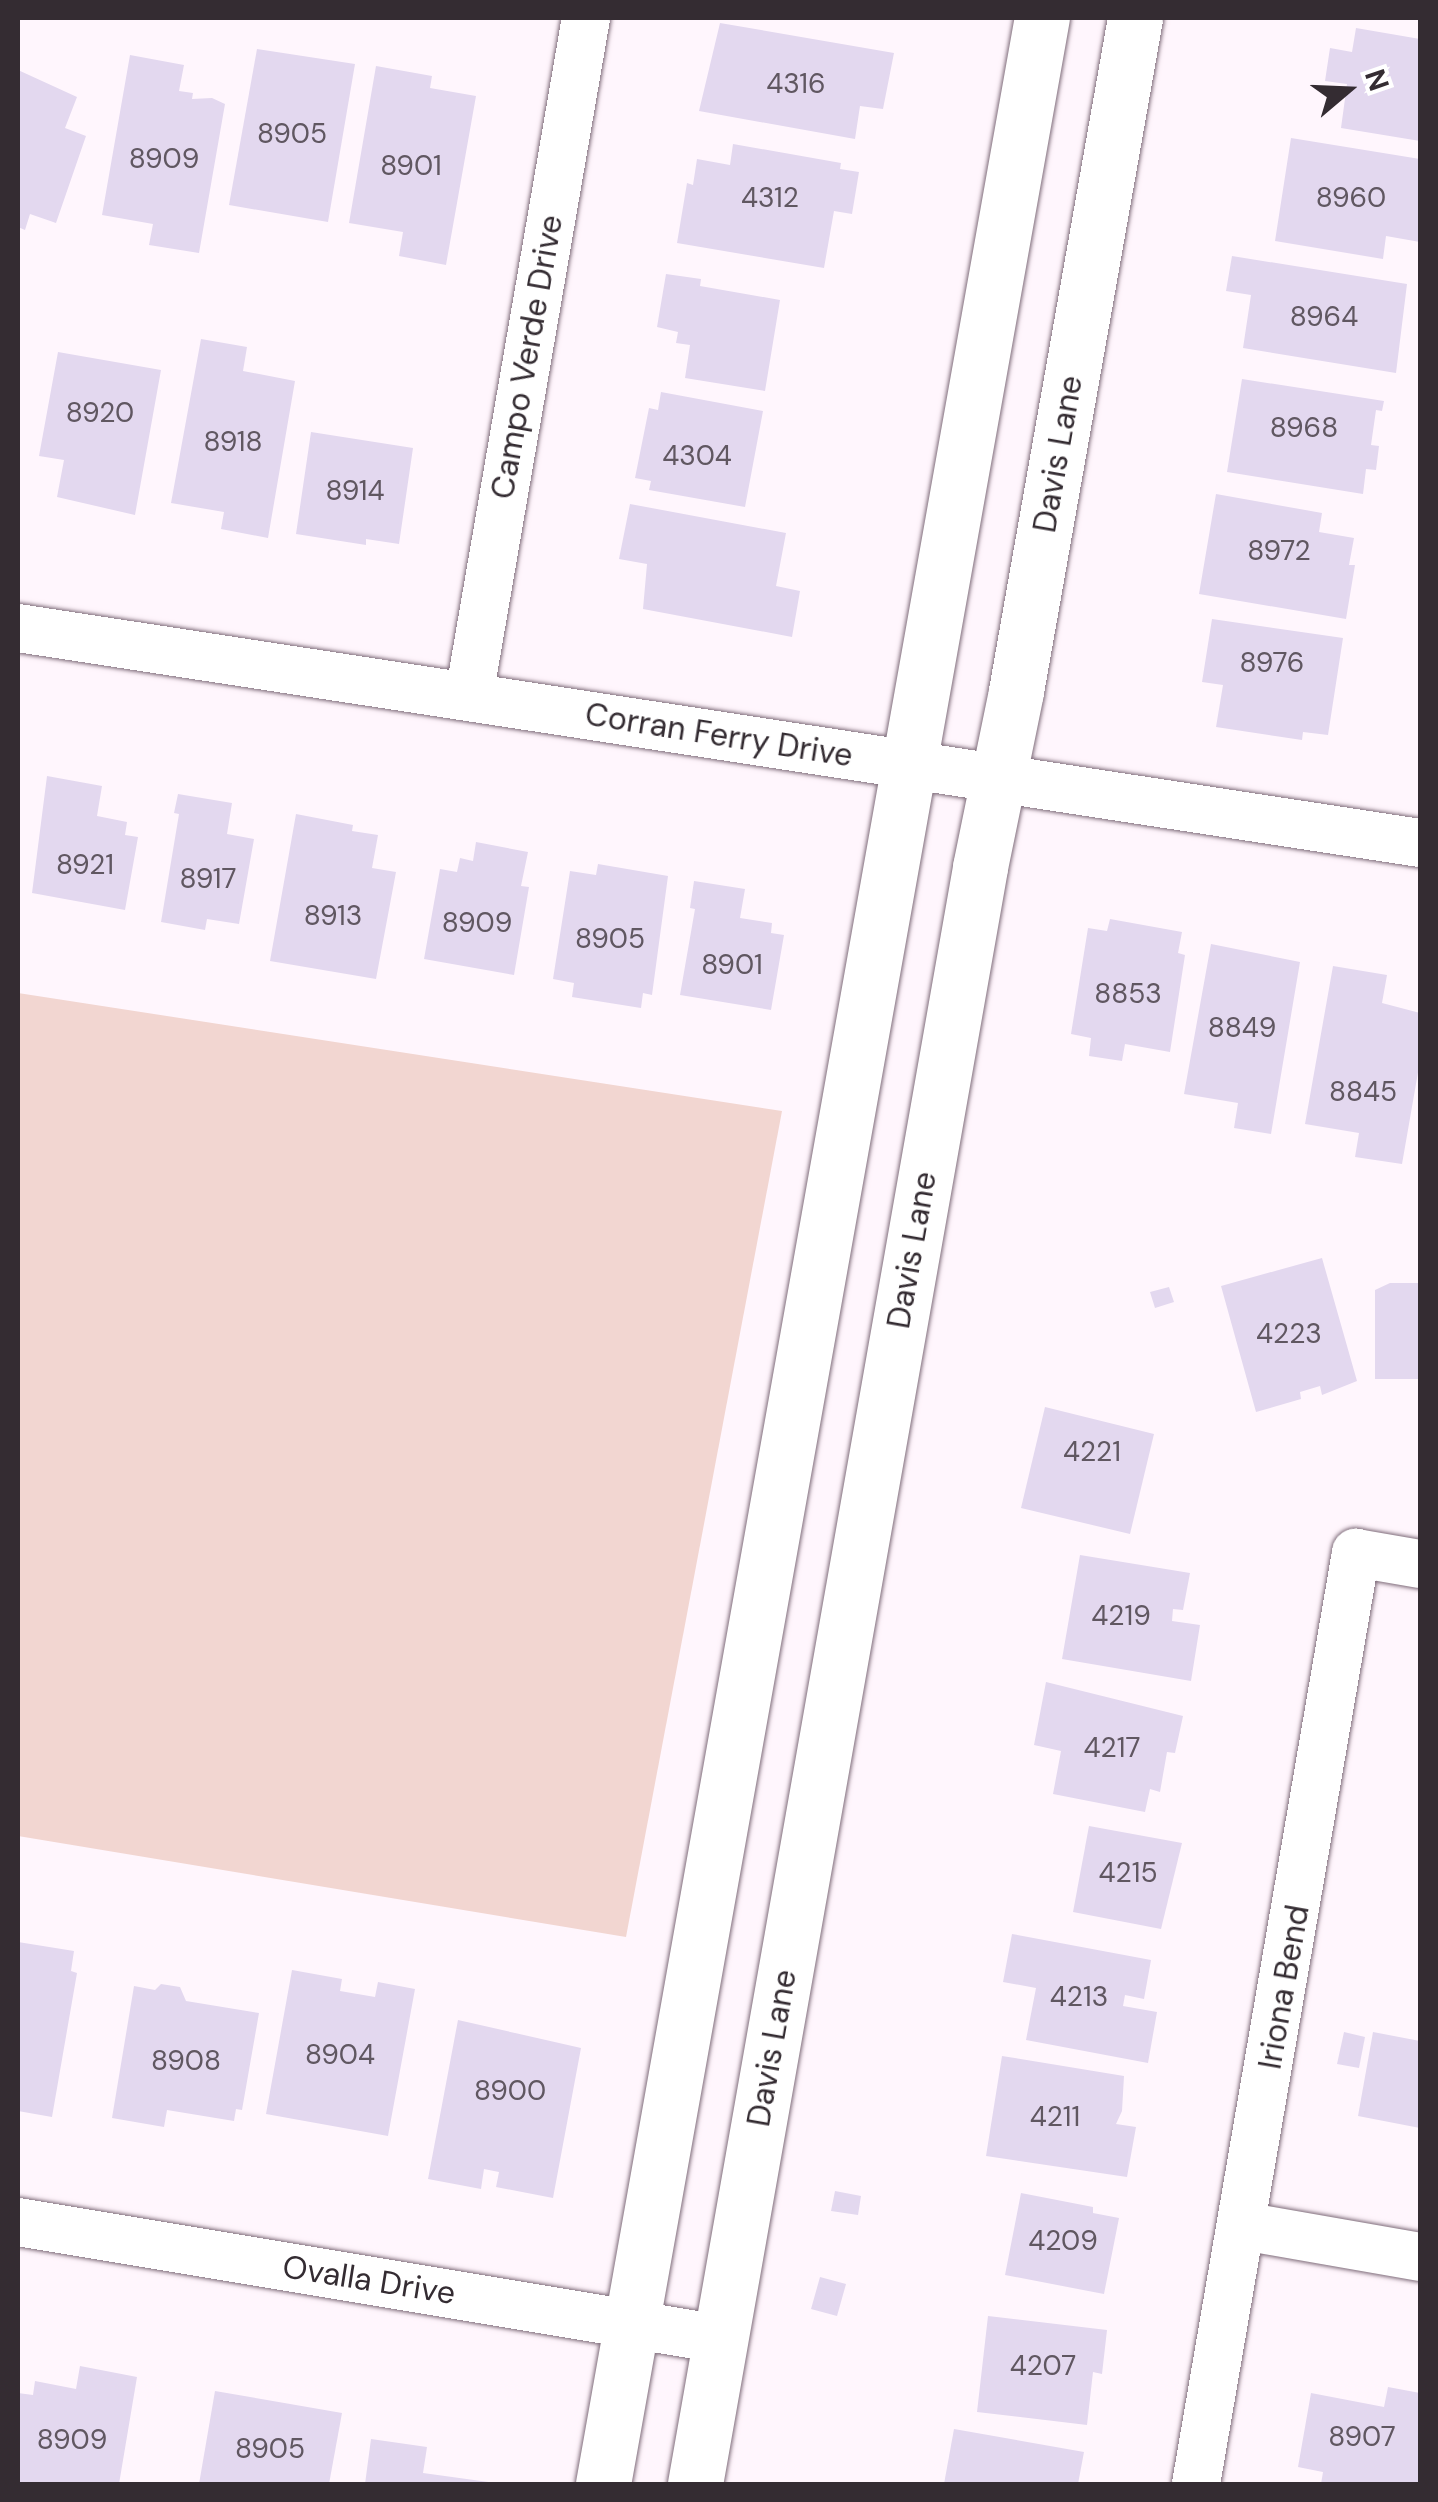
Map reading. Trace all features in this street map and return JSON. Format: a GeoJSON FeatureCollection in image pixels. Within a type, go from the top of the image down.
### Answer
{"type":"FeatureCollection","features":[{"type":"Feature","properties":{"kind":"main road"},"geometry":{"type":"LineString","coordinates":[[602,2484],[1042,18]]}},
{"type":"Feature","properties":{"kind":"main road","name":"Davis Lane"},"geometry":{"type":"LineString","coordinates":[[695,2484],[1135,18]]}},
{"type":"Feature","properties":{"kind":"street","name":"Campo Verde Drive"},"geometry":{"type":"LineString","coordinates":[[469,696],[586,18]]}},
{"type":"Feature","properties":{"kind":"street","name":"Corran Ferry Drive"},"geometry":{"type":"LineString","coordinates":[[18,628],[1420,843]]}},
{"type":"Feature","properties":{"kind":"street","name":"Iriona Bend"},"geometry":{"type":"LineString","coordinates":[[1196,2484],[1244,2226],[1356,1553],[1420,1564]]}},
{"type":"Feature","properties":{"kind":"street","name":"Ovalla Drive"},"geometry":{"type":"LineString","coordinates":[[18,2222],[720,2339]]}},
{"type":"Feature","properties":{"kind":"street"},"geometry":{"type":"LineString","coordinates":[[1244,2226],[1420,2257]]}},
{"type":"Feature","properties":{"kind":"shaded area"},"geometry":{"type":"Polygon","coordinates":[[[18,993],[782,1111],[626,1937],[18,1836],[18,993]]]}},
{"type":"Feature","properties":{"kind":"building"},"geometry":{"type":"Polygon","coordinates":[[[720,23],[894,53],[883,109],[860,106],[855,139],[699,111],[720,23]]]}},
{"type":"Feature","properties":{"kind":"building"},"geometry":{"type":"Polygon","coordinates":[[[1356,28],[1420,39],[1420,141],[1341,128],[1347,84],[1325,81],[1330,48],[1352,52],[1356,28]]]}},
{"type":"Feature","properties":{"kind":"building"},"geometry":{"type":"Polygon","coordinates":[[[257,49],[355,64],[328,222],[229,205],[257,49]]]}},
{"type":"Feature","properties":{"kind":"building"},"geometry":{"type":"Polygon","coordinates":[[[130,55],[184,65],[179,91],[193,93],[192,99],[212,98],[225,104],[199,253],[149,245],[153,224],[102,215],[130,55]]]}},
{"type":"Feature","properties":{"kind":"building"},"geometry":{"type":"Polygon","coordinates":[[[376,66],[432,76],[430,88],[476,96],[446,265],[399,256],[403,232],[349,223],[376,66]]]}},
{"type":"Feature","properties":{"kind":"building"},"geometry":{"type":"Polygon","coordinates":[[[18,70],[77,97],[65,128],[86,136],[56,223],[30,214],[25,230],[18,227],[18,70]]]}},
{"type":"Feature","properties":{"kind":"building"},"geometry":{"type":"Polygon","coordinates":[[[1291,138],[1420,159],[1420,242],[1386,236],[1383,259],[1275,241],[1291,138]]]}},
{"type":"Feature","properties":{"kind":"building"},"geometry":{"type":"Polygon","coordinates":[[[733,144],[841,163],[840,169],[859,172],[852,214],[834,211],[824,268],[677,243],[687,183],[693,185],[697,159],[730,165],[733,144]]]}},
{"type":"Feature","properties":{"kind":"building"},"geometry":{"type":"Polygon","coordinates":[[[1232,256],[1407,284],[1396,373],[1243,348],[1251,295],[1226,291],[1232,256]]]}},
{"type":"Feature","properties":{"kind":"building"},"geometry":{"type":"Polygon","coordinates":[[[666,274],[701,279],[700,286],[780,300],[765,391],[685,378],[690,345],[676,343],[678,332],[657,327],[666,274]]]}},
{"type":"Feature","properties":{"kind":"building"},"geometry":{"type":"Polygon","coordinates":[[[201,339],[247,347],[243,371],[295,381],[268,538],[221,529],[224,512],[171,503],[201,339]]]}},
{"type":"Feature","properties":{"kind":"building"},"geometry":{"type":"Polygon","coordinates":[[[58,352],[161,370],[135,515],[57,497],[64,460],[39,456],[58,352]]]}},
{"type":"Feature","properties":{"kind":"building"},"geometry":{"type":"Polygon","coordinates":[[[1242,379],[1384,401],[1382,411],[1376,410],[1371,445],[1379,446],[1376,470],[1366,469],[1363,494],[1227,472],[1242,379]]]}},
{"type":"Feature","properties":{"kind":"building"},"geometry":{"type":"Polygon","coordinates":[[[661,392],[763,411],[745,507],[649,490],[651,481],[635,478],[649,408],[658,410],[661,392]]]}},
{"type":"Feature","properties":{"kind":"building"},"geometry":{"type":"Polygon","coordinates":[[[311,432],[413,448],[399,544],[366,539],[366,545],[296,534],[311,432]]]}},
{"type":"Feature","properties":{"kind":"building"},"geometry":{"type":"Polygon","coordinates":[[[1216,494],[1322,513],[1319,532],[1354,538],[1349,565],[1355,565],[1346,619],[1199,594],[1216,494]]]}},
{"type":"Feature","properties":{"kind":"building"},"geometry":{"type":"Polygon","coordinates":[[[630,504],[786,533],[776,586],[800,591],[792,637],[643,609],[647,564],[619,559],[630,504]]]}},
{"type":"Feature","properties":{"kind":"building"},"geometry":{"type":"Polygon","coordinates":[[[1212,619],[1343,638],[1328,735],[1303,732],[1302,740],[1216,727],[1223,685],[1202,682],[1212,619]]]}},
{"type":"Feature","properties":{"kind":"building"},"geometry":{"type":"Polygon","coordinates":[[[47,776],[102,786],[97,816],[127,822],[125,835],[138,837],[125,910],[32,893],[47,776]]]}},
{"type":"Feature","properties":{"kind":"building"},"geometry":{"type":"Polygon","coordinates":[[[178,794],[232,803],[227,834],[254,839],[239,924],[207,919],[205,930],[161,922],[179,814],[174,813],[178,794]]]}},
{"type":"Feature","properties":{"kind":"building"},"geometry":{"type":"Polygon","coordinates":[[[296,814],[353,825],[352,831],[378,835],[372,868],[396,872],[376,979],[270,961],[296,814]]]}},
{"type":"Feature","properties":{"kind":"building"},"geometry":{"type":"Polygon","coordinates":[[[476,842],[528,852],[521,886],[529,887],[514,975],[424,959],[440,869],[457,872],[460,858],[473,861],[476,842]]]}},
{"type":"Feature","properties":{"kind":"building"},"geometry":{"type":"Polygon","coordinates":[[[598,864],[668,876],[652,995],[643,993],[641,1008],[572,997],[574,983],[553,979],[570,871],[596,875],[598,864]]]}},
{"type":"Feature","properties":{"kind":"building"},"geometry":{"type":"Polygon","coordinates":[[[694,881],[745,889],[740,918],[772,923],[771,933],[784,935],[771,1010],[680,995],[695,909],[690,908],[694,881]]]}},
{"type":"Feature","properties":{"kind":"building"},"geometry":{"type":"Polygon","coordinates":[[[1110,919],[1182,932],[1178,953],[1185,955],[1170,1052],[1125,1044],[1122,1061],[1089,1056],[1091,1038],[1071,1034],[1088,928],[1107,931],[1110,919]]]}},
{"type":"Feature","properties":{"kind":"building"},"geometry":{"type":"Polygon","coordinates":[[[1211,944],[1300,962],[1271,1134],[1234,1128],[1238,1103],[1184,1094],[1211,944]]]}},
{"type":"Feature","properties":{"kind":"building"},"geometry":{"type":"Polygon","coordinates":[[[1333,966],[1387,975],[1382,1003],[1420,1013],[1420,1061],[1402,1164],[1355,1157],[1359,1133],[1305,1124],[1333,966]]]}},
{"type":"Feature","properties":{"kind":"building"},"geometry":{"type":"Polygon","coordinates":[[[1322,1258],[1357,1381],[1322,1395],[1320,1386],[1300,1392],[1301,1399],[1256,1412],[1221,1286],[1322,1258]]]}},
{"type":"Feature","properties":{"kind":"building"},"geometry":{"type":"Polygon","coordinates":[[[1390,1283],[1420,1283],[1420,1379],[1375,1379],[1375,1290],[1390,1283]]]}},
{"type":"Feature","properties":{"kind":"building"},"geometry":{"type":"Polygon","coordinates":[[[1169,1287],[1174,1302],[1155,1308],[1150,1292],[1169,1287]]]}},
{"type":"Feature","properties":{"kind":"building"},"geometry":{"type":"Polygon","coordinates":[[[1045,1407],[1154,1434],[1130,1534],[1021,1508],[1045,1407]]]}},
{"type":"Feature","properties":{"kind":"building"},"geometry":{"type":"Polygon","coordinates":[[[1080,1555],[1190,1573],[1183,1610],[1173,1609],[1172,1621],[1200,1625],[1191,1681],[1062,1659],[1080,1555]]]}},
{"type":"Feature","properties":{"kind":"building"},"geometry":{"type":"Polygon","coordinates":[[[1046,1682],[1183,1716],[1175,1753],[1167,1752],[1160,1792],[1150,1789],[1145,1812],[1053,1794],[1061,1751],[1034,1745],[1046,1682]]]}},
{"type":"Feature","properties":{"kind":"building"},"geometry":{"type":"Polygon","coordinates":[[[1089,1826],[1182,1843],[1161,1929],[1073,1912],[1089,1826]]]}},
{"type":"Feature","properties":{"kind":"building"},"geometry":{"type":"Polygon","coordinates":[[[1012,1934],[1151,1960],[1144,1999],[1125,1995],[1123,2006],[1157,2012],[1148,2063],[1026,2040],[1036,1988],[1003,1982],[1012,1934]]]}},
{"type":"Feature","properties":{"kind":"building"},"geometry":{"type":"Polygon","coordinates":[[[18,1942],[74,1951],[71,1971],[77,1973],[52,2117],[18,2111],[18,1942]]]}},
{"type":"Feature","properties":{"kind":"building"},"geometry":{"type":"Polygon","coordinates":[[[292,1970],[342,1979],[340,1991],[375,1997],[378,1982],[415,1989],[388,2136],[266,2114],[292,1970]]]}},
{"type":"Feature","properties":{"kind":"building"},"geometry":{"type":"Polygon","coordinates":[[[161,1984],[180,1987],[186,2001],[259,2013],[242,2110],[236,2109],[234,2121],[167,2110],[164,2127],[112,2118],[134,1986],[155,1990],[161,1984]]]}},
{"type":"Feature","properties":{"kind":"building"},"geometry":{"type":"Polygon","coordinates":[[[458,2020],[581,2048],[553,2198],[496,2187],[499,2172],[484,2169],[481,2189],[428,2179],[458,2020]]]}},
{"type":"Feature","properties":{"kind":"building"},"geometry":{"type":"Polygon","coordinates":[[[1344,2032],[1365,2037],[1359,2068],[1337,2064],[1344,2032]]]}},
{"type":"Feature","properties":{"kind":"building"},"geometry":{"type":"Polygon","coordinates":[[[1373,2032],[1420,2041],[1420,2128],[1358,2116],[1373,2032]]]}},
{"type":"Feature","properties":{"kind":"building"},"geometry":{"type":"Polygon","coordinates":[[[1002,2056],[1124,2076],[1122,2111],[1116,2124],[1136,2127],[1127,2177],[986,2156],[1002,2056]]]}},
{"type":"Feature","properties":{"kind":"building"},"geometry":{"type":"Polygon","coordinates":[[[835,2191],[861,2196],[858,2215],[831,2211],[835,2191]]]}},
{"type":"Feature","properties":{"kind":"building"},"geometry":{"type":"Polygon","coordinates":[[[1021,2193],[1093,2207],[1093,2213],[1119,2218],[1104,2294],[1005,2275],[1021,2193]]]}},
{"type":"Feature","properties":{"kind":"building"},"geometry":{"type":"Polygon","coordinates":[[[820,2277],[846,2284],[837,2316],[811,2309],[820,2277]]]}},
{"type":"Feature","properties":{"kind":"building"},"geometry":{"type":"Polygon","coordinates":[[[988,2316],[1107,2330],[1102,2374],[1093,2372],[1087,2425],[977,2412],[988,2316]]]}},
{"type":"Feature","properties":{"kind":"building"},"geometry":{"type":"Polygon","coordinates":[[[80,2366],[137,2377],[119,2484],[18,2484],[18,2393],[33,2395],[35,2381],[76,2389],[80,2366]]]}},
{"type":"Feature","properties":{"kind":"building"},"geometry":{"type":"Polygon","coordinates":[[[1388,2387],[1420,2393],[1420,2484],[1321,2484],[1323,2472],[1298,2467],[1311,2393],[1384,2407],[1388,2387]]]}},
{"type":"Feature","properties":{"kind":"building"},"geometry":{"type":"Polygon","coordinates":[[[215,2391],[342,2413],[329,2484],[199,2484],[215,2391]]]}},
{"type":"Feature","properties":{"kind":"building"},"geometry":{"type":"Polygon","coordinates":[[[954,2429],[1084,2452],[1078,2484],[944,2484],[954,2429]]]}},
{"type":"Feature","properties":{"kind":"building"},"geometry":{"type":"Polygon","coordinates":[[[371,2439],[427,2447],[423,2473],[503,2484],[365,2484],[371,2439]]]}}]}
